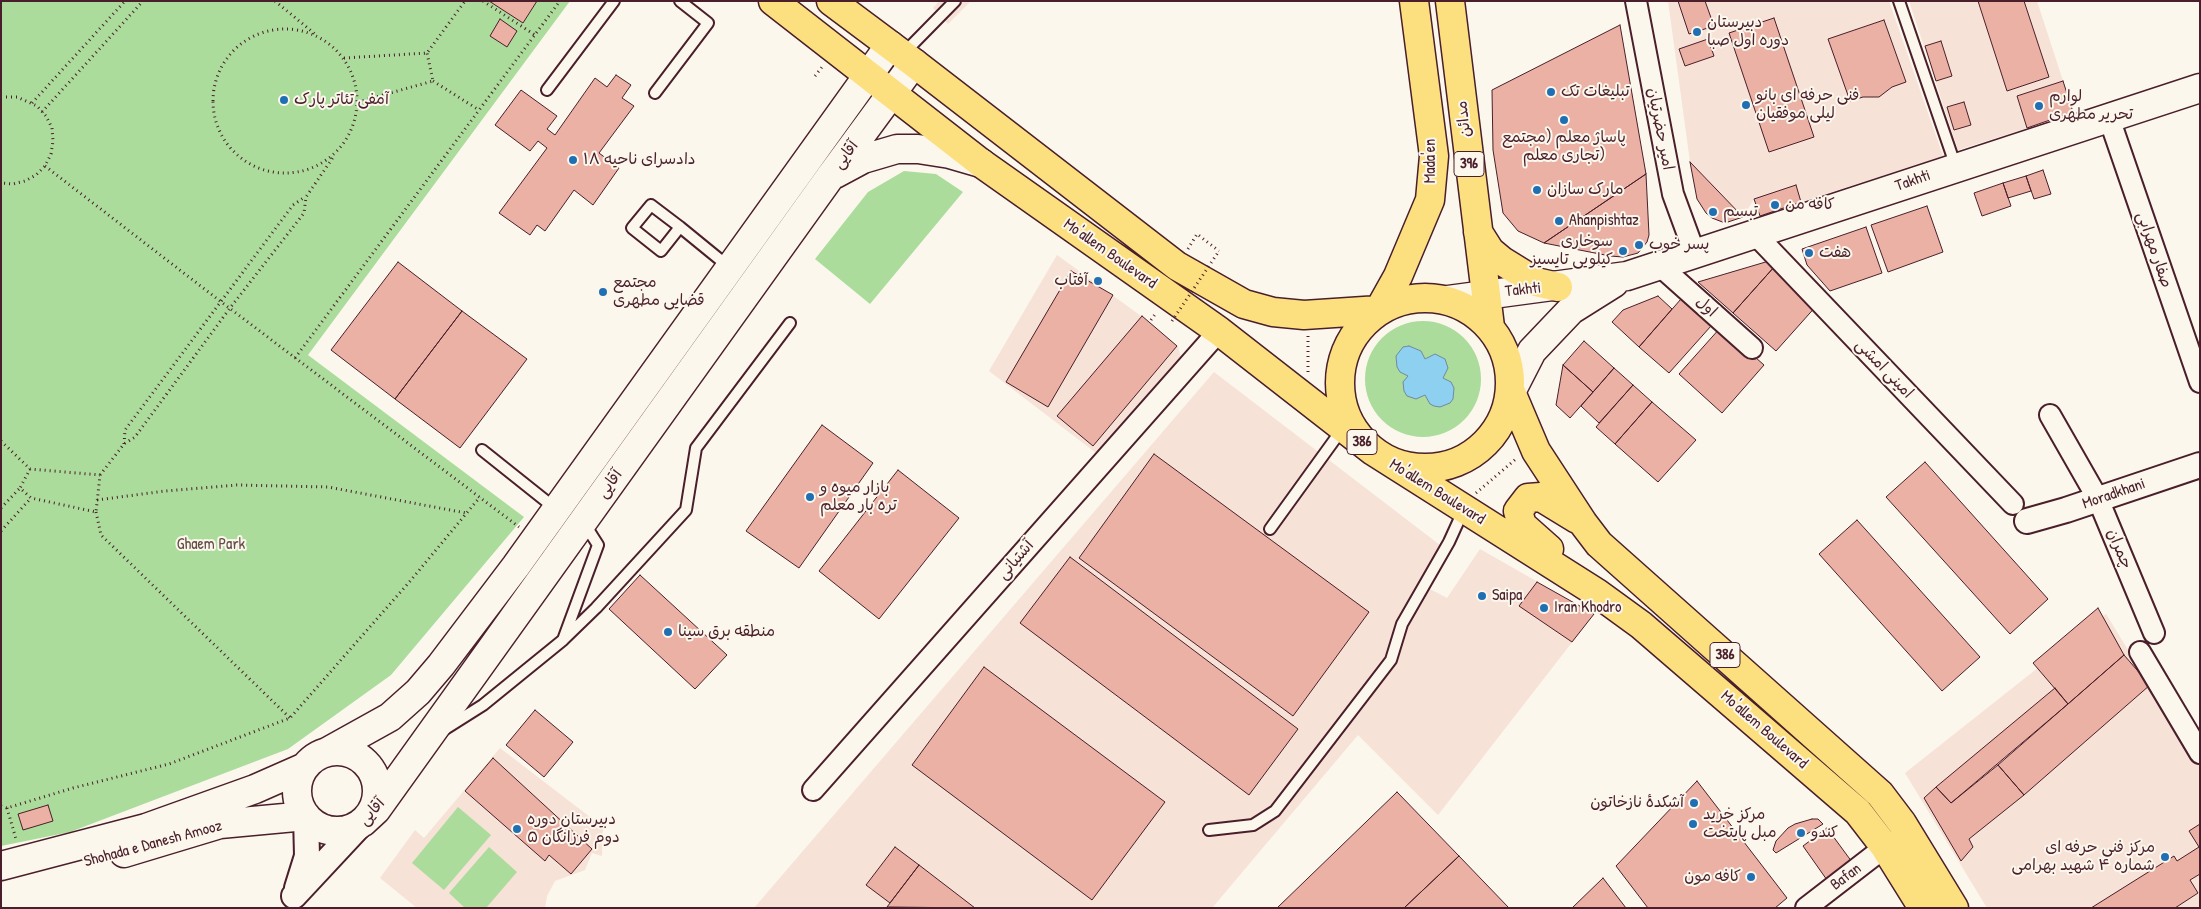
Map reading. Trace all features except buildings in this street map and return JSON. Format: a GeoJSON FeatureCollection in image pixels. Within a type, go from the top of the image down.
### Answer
{"type":"FeatureCollection","features":[{"type":"Feature","properties":{"kind":"main road","name":"Mo'allem Boulevard"},"geometry":{"type":"LineString","coordinates":[[773,1],[981,163],[1219,331],[1373,451],[1597,593],[1641,625],[1858,812],[1885,847],[1922,908]]}},
{"type":"Feature","properties":{"kind":"main road","name":"Mo'allem Boulevard"},"geometry":{"type":"LineString","coordinates":[[831,1],[1177,266],[1244,304],[1273,312],[1304,315],[1379,310]]}},
{"type":"Feature","properties":{"kind":"main road","name":"Mada'en"},"geometry":{"type":"LineString","coordinates":[[1379,310],[1398,276],[1430,200],[1434,156],[1414,1]]}},
{"type":"Feature","properties":{"kind":"main road","name":"مدائن"},"geometry":{"type":"LineString","coordinates":[[1450,1],[1490,327]]}},
{"type":"Feature","properties":{"kind":"main road"},"geometry":{"type":"LineString","coordinates":[[836,49],[844,75],[846,94],[842,111]]}},
{"type":"Feature","properties":{"kind":"main road","name":"آقایی"},"geometry":{"type":"LineString","coordinates":[[316,759],[390,717],[418,692],[447,658],[556,510],[869,75],[902,54]]}},
{"type":"Feature","properties":{"kind":"main road","name":"آقایی"},"geometry":{"type":"LineString","coordinates":[[363,822],[376,810],[427,740],[892,92],[902,54]]}},
{"type":"Feature","properties":{"kind":"main road","name":"Takhti"},"geometry":{"type":"LineString","coordinates":[[1448,300],[1485,294],[1558,287],[1627,276],[2200,88]]}},
{"type":"Feature","properties":{"kind":"main road"},"geometry":{"type":"LineString","coordinates":[[830,177],[863,159],[897,149],[918,149],[950,154],[981,163]]}},
{"type":"Feature","properties":{"kind":"main road"},"geometry":{"type":"LineString","coordinates":[[1478,232],[1490,250],[1502,261],[1536,282],[1558,287]]}},
{"type":"Feature","properties":{"kind":"main road","name":"Takhti"},"geometry":{"type":"LineString","coordinates":[[1511,392],[1532,352],[1571,310],[1627,276]]}},
{"type":"Feature","properties":{"kind":"main road"},"geometry":{"type":"LineString","coordinates":[[1424,297],[1448,300],[1471,310],[1490,327],[1503,346],[1510,369],[1511,392],[1505,414],[1495,434],[1479,450],[1459,462],[1438,468],[1415,468],[1393,463],[1373,451],[1354,431],[1343,407],[1339,379],[1345,352],[1358,329],[1379,310],[1400,301],[1424,297]]}},
{"type":"Feature","properties":{"kind":"main road","name":"Mo'allem Boulevard"},"geometry":{"type":"LineString","coordinates":[[1511,392],[1536,451],[1599,544],[1880,794],[1902,823],[1954,908]]}},
{"type":"Feature","properties":{"kind":"main road"},"geometry":{"type":"LineString","coordinates":[[1583,523],[1540,497],[1528,498],[1518,511],[1522,525],[1597,593]]}},
{"type":"Feature","properties":{"kind":"main road"},"geometry":{"type":"LineString","coordinates":[[340,751],[353,754],[365,762],[373,772],[377,785],[377,799],[372,812],[363,822],[352,828],[334,831],[316,825],[306,816],[299,805],[297,792],[299,778],[316,759],[340,751]]}},
{"type":"Feature","properties":{"kind":"main road","name":"Shohada e Danesh Amooz"},"geometry":{"type":"LineString","coordinates":[[1,884],[149,837],[316,759]]}},
{"type":"Feature","properties":{"kind":"main road","name":"Shohada e Danesh Amooz"},"geometry":{"type":"LineString","coordinates":[[149,837],[220,824],[306,816]]}},
{"type":"Feature","properties":{"kind":"main road"},"geometry":{"type":"LineString","coordinates":[[1,866],[149,837]]}},
{"type":"Feature","properties":{"kind":"street","name":"امیر حضرتیان"},"geometry":{"type":"LineString","coordinates":[[1636,1],[1673,194],[1695,254]]}},
{"type":"Feature","properties":{"kind":"street","name":"صفار مهرابی"},"geometry":{"type":"LineString","coordinates":[[2109,118],[2200,382]]}},
{"type":"Feature","properties":{"kind":"street","name":"امینی امشی"},"geometry":{"type":"LineString","coordinates":[[1755,234],[2020,513]]}},
{"type":"Feature","properties":{"kind":"street","name":"اول"},"geometry":{"type":"LineString","coordinates":[[1659,265],[1752,348]]}},
{"type":"Feature","properties":{"kind":"street","name":"آشتیانی"},"geometry":{"type":"LineString","coordinates":[[813,790],[1219,331]]}},
{"type":"Feature","properties":{"kind":"street","name":"چمران"},"geometry":{"type":"LineString","coordinates":[[2050,415],[2098,499],[2154,633]]}},
{"type":"Feature","properties":{"kind":"street","name":"Moradkhani"},"geometry":{"type":"LineString","coordinates":[[2020,513],[2098,499],[2200,465]]}},
{"type":"Feature","properties":{"kind":"street"},"geometry":{"type":"LineString","coordinates":[[2140,652],[2200,754]]}},
{"type":"Feature","properties":{"kind":"street","name":"آقایی"},"geometry":{"type":"LineString","coordinates":[[291,902],[307,856],[306,816]]}},
{"type":"Feature","properties":{"kind":"street","name":"آقایی"},"geometry":{"type":"LineString","coordinates":[[291,902],[363,822]]}},
{"type":"Feature","properties":{"kind":"street","name":"Bafan"},"geometry":{"type":"LineString","coordinates":[[1806,908],[1885,847]]}},
{"type":"Feature","properties":{"kind":"lane"},"geometry":{"type":"LineString","coordinates":[[546,90],[614,1]]}},
{"type":"Feature","properties":{"kind":"lane"},"geometry":{"type":"LineString","coordinates":[[654,94],[708,23],[680,1]]}},
{"type":"Feature","properties":{"kind":"lane"},"geometry":{"type":"LineString","coordinates":[[902,54],[955,1]]}},
{"type":"Feature","properties":{"kind":"lane"},"geometry":{"type":"LineString","coordinates":[[1899,1],[1956,167]]}},
{"type":"Feature","properties":{"kind":"lane"},"geometry":{"type":"LineString","coordinates":[[680,226],[661,251],[632,228],[650,205],[680,226],[730,268]]}},
{"type":"Feature","properties":{"kind":"lane"},"geometry":{"type":"LineString","coordinates":[[427,740],[483,705],[563,640],[596,608],[686,510],[696,448],[790,324]]}},
{"type":"Feature","properties":{"kind":"lane"},"geometry":{"type":"LineString","coordinates":[[1270,528],[1343,428]]}},
{"type":"Feature","properties":{"kind":"lane"},"geometry":{"type":"LineString","coordinates":[[482,450],[556,510]]}},
{"type":"Feature","properties":{"kind":"lane"},"geometry":{"type":"LineString","coordinates":[[1209,830],[1253,825],[1274,811],[1391,660],[1402,624],[1449,542],[1464,509]]}},
{"type":"Feature","properties":{"kind":"lane"},"geometry":{"type":"LineString","coordinates":[[563,640],[598,545],[583,522]]}},
{"type":"Feature","properties":{"kind":"path"},"geometry":{"type":"LineString","coordinates":[[32,103],[125,1]]}},
{"type":"Feature","properties":{"kind":"path"},"geometry":{"type":"LineString","coordinates":[[42,112],[142,1]]}},
{"type":"Feature","properties":{"kind":"path"},"geometry":{"type":"LineString","coordinates":[[124,444],[125,430],[293,205],[306,197],[347,139],[355,121],[358,102],[356,86],[344,58],[332,45],[316,35],[275,1]]}},
{"type":"Feature","properties":{"kind":"path"},"geometry":{"type":"LineString","coordinates":[[465,1],[427,53],[433,80],[479,110]]}},
{"type":"Feature","properties":{"kind":"path"},"geometry":{"type":"LineString","coordinates":[[483,1],[534,35]]}},
{"type":"Feature","properties":{"kind":"path"},"geometry":{"type":"LineString","coordinates":[[295,358],[560,1]]}},
{"type":"Feature","properties":{"kind":"path"},"geometry":{"type":"LineString","coordinates":[[316,35],[295,28],[272,29],[251,36],[233,49],[220,68],[213,89],[213,112],[220,133],[233,152],[251,165],[272,173],[294,173],[316,167],[335,154]]}},
{"type":"Feature","properties":{"kind":"path"},"geometry":{"type":"LineString","coordinates":[[344,58],[427,53]]}},
{"type":"Feature","properties":{"kind":"path"},"geometry":{"type":"LineString","coordinates":[[358,102],[433,80]]}},
{"type":"Feature","properties":{"kind":"path"},"geometry":{"type":"LineString","coordinates":[[1,97],[17,97],[32,103],[42,112],[52,128],[53,141],[51,154],[45,166],[36,175],[25,181],[1,184]]}},
{"type":"Feature","properties":{"kind":"path"},"geometry":{"type":"LineString","coordinates":[[45,166],[220,302],[519,527]]}},
{"type":"Feature","properties":{"kind":"path"},"geometry":{"type":"LineString","coordinates":[[290,718],[101,536],[96,512],[100,475],[124,444],[135,437],[230,308],[304,214],[306,197]]}},
{"type":"Feature","properties":{"kind":"path"},"geometry":{"type":"LineString","coordinates":[[1172,321],[1219,251],[1197,234]]}},
{"type":"Feature","properties":{"kind":"path"},"geometry":{"type":"LineString","coordinates":[[1304,315],[1308,334],[1308,382],[1304,397]]}},
{"type":"Feature","properties":{"kind":"path"},"geometry":{"type":"LineString","coordinates":[[1,442],[30,468],[100,475]]}},
{"type":"Feature","properties":{"kind":"path"},"geometry":{"type":"LineString","coordinates":[[1464,509],[1479,489],[1518,457],[1536,451]]}},
{"type":"Feature","properties":{"kind":"path"},"geometry":{"type":"LineString","coordinates":[[1,508],[20,488],[30,468]]}},
{"type":"Feature","properties":{"kind":"path"},"geometry":{"type":"LineString","coordinates":[[98,500],[165,491],[237,485],[328,487],[467,513]]}},
{"type":"Feature","properties":{"kind":"path"},"geometry":{"type":"LineString","coordinates":[[20,488],[31,498],[96,512]]}},
{"type":"Feature","properties":{"kind":"path"},"geometry":{"type":"LineString","coordinates":[[1,806],[7,808],[72,788],[169,764],[290,718],[411,580],[480,497]]}},
{"type":"Feature","properties":{"kind":"path"},"geometry":{"type":"LineString","coordinates":[[1,531],[31,498]]}},
{"type":"Feature","properties":{"kind":"path"},"geometry":{"type":"LineString","coordinates":[[7,808],[16,839]]}},
{"type":"Feature","properties":{"kind":"shaded area"},"geometry":{"type":"Polygon","coordinates":[[[939,1],[971,1],[948,24],[933,8],[939,1]]]}},
{"type":"Feature","properties":{"kind":"shaded area"},"geometry":{"type":"Polygon","coordinates":[[[1668,1],[1889,1],[1943,156],[1801,202],[1796,186],[1754,199],[1743,217],[1690,162],[1668,1]]]}},
{"type":"Feature","properties":{"kind":"shaded area"},"geometry":{"type":"Polygon","coordinates":[[[1909,1],[2037,1],[2063,81],[2017,96],[2027,128],[1958,150],[1909,1]]]}},
{"type":"Feature","properties":{"kind":"shaded area"},"geometry":{"type":"Polygon","coordinates":[[[1057,255],[1141,316],[1178,346],[1182,362],[1100,456],[989,371],[1057,255]]]}},
{"type":"Feature","properties":{"kind":"shaded area"},"geometry":{"type":"Polygon","coordinates":[[[1214,372],[1449,552],[1428,588],[1447,598],[1480,549],[1594,614],[1438,815],[1358,735],[1212,908],[754,908],[1214,372]]]}},
{"type":"Feature","properties":{"kind":"shaded area"},"geometry":{"type":"Polygon","coordinates":[[[2106,614],[2200,767],[2200,908],[1987,908],[1905,773],[2106,614]]]}},
{"type":"Feature","properties":{"kind":"shaded area","name":"دبیرستان دوره دوم فرزانگان ۵"},"geometry":{"type":"Polygon","coordinates":[[[500,748],[603,827],[602,856],[592,853],[585,870],[555,881],[547,896],[545,908],[417,908],[380,878],[415,830],[424,838],[500,748]]]}},
{"type":"Feature","properties":{"kind":"green space","name":"Ghaem Park"},"geometry":{"type":"Polygon","coordinates":[[[1,1],[570,1],[308,355],[524,517],[391,675],[288,749],[70,832],[1,846],[1,1]]]}},
{"type":"Feature","properties":{"kind":"green space"},"geometry":{"type":"Polygon","coordinates":[[[904,171],[936,174],[963,192],[870,304],[815,259],[868,192],[904,171]]]}},
{"type":"Feature","properties":{"kind":"green space"},"geometry":{"type":"Polygon","coordinates":[[[1423,321],[1445,326],[1464,338],[1476,357],[1481,379],[1476,401],[1464,420],[1445,432],[1423,437],[1401,432],[1382,420],[1370,401],[1365,379],[1370,357],[1382,338],[1401,326],[1423,321]]]}},
{"type":"Feature","properties":{"kind":"green space"},"geometry":{"type":"Polygon","coordinates":[[[458,807],[491,835],[444,890],[412,863],[458,807]]]}},
{"type":"Feature","properties":{"kind":"green space"},"geometry":{"type":"Polygon","coordinates":[[[489,847],[517,872],[486,908],[465,908],[449,893],[489,847]]]}},
{"type":"Feature","properties":{"kind":"water"},"geometry":{"type":"Polygon","coordinates":[[[1409,346],[1421,351],[1425,359],[1435,354],[1445,359],[1448,368],[1443,378],[1451,382],[1454,388],[1453,399],[1450,403],[1440,407],[1430,404],[1425,395],[1416,399],[1407,396],[1404,391],[1403,382],[1408,376],[1400,372],[1397,367],[1396,356],[1403,347],[1409,346]]]}},
{"type":"Feature","properties":{"kind":"place","name":"دبیرستان دوره اول صبا"},"geometry":{"type":"Point","coordinates":[1697,32]}},
{"type":"Feature","properties":{"kind":"place","name":"تبلیغات تک"},"geometry":{"type":"Point","coordinates":[1551,92]}},
{"type":"Feature","properties":{"kind":"place","name":"آمفی تئاتر پارک"},"geometry":{"type":"Point","coordinates":[284,100]}},
{"type":"Feature","properties":{"kind":"place","name":"فنی حرفه ای بانو لیلی موفقیان"},"geometry":{"type":"Point","coordinates":[1746,105]}},
{"type":"Feature","properties":{"kind":"place","name":"لوارم تحریر مطهری"},"geometry":{"type":"Point","coordinates":[2039,106]}},
{"type":"Feature","properties":{"kind":"place","name":"پاساژ معلم (مجتمع تجاری معلم)"},"geometry":{"type":"Point","coordinates":[1564,120]}},
{"type":"Feature","properties":{"kind":"place","name":"دادسرای ناحیه ۱۸"},"geometry":{"type":"Point","coordinates":[573,160]}},
{"type":"Feature","properties":{"kind":"place","name":"مارک سازان"},"geometry":{"type":"Point","coordinates":[1537,190]}},
{"type":"Feature","properties":{"kind":"place","name":"کافه من"},"geometry":{"type":"Point","coordinates":[1775,205]}},
{"type":"Feature","properties":{"kind":"place","name":"تبسم"},"geometry":{"type":"Point","coordinates":[1713,212]}},
{"type":"Feature","properties":{"kind":"place","name":"Ahanpishtaz"},"geometry":{"type":"Point","coordinates":[1559,221]}},
{"type":"Feature","properties":{"kind":"place","name":"پسر خوب"},"geometry":{"type":"Point","coordinates":[1639,245]}},
{"type":"Feature","properties":{"kind":"place","name":"سوخاری کیلویی تایسیز"},"geometry":{"type":"Point","coordinates":[1623,251]}},
{"type":"Feature","properties":{"kind":"place","name":"هفت"},"geometry":{"type":"Point","coordinates":[1809,253]}},
{"type":"Feature","properties":{"kind":"place","name":"آفتاب"},"geometry":{"type":"Point","coordinates":[1098,281]}},
{"type":"Feature","properties":{"kind":"place","name":"مجتمع قضایی مطهری"},"geometry":{"type":"Point","coordinates":[603,292]}},
{"type":"Feature","properties":{"kind":"place","name":"بازار میوه و تره بار معلم"},"geometry":{"type":"Point","coordinates":[810,497]}},
{"type":"Feature","properties":{"kind":"place","name":"Saipa"},"geometry":{"type":"Point","coordinates":[1482,596]}},
{"type":"Feature","properties":{"kind":"place","name":"Iran Khodro"},"geometry":{"type":"Point","coordinates":[1544,608]}},
{"type":"Feature","properties":{"kind":"place","name":"منطقه برق سینا"},"geometry":{"type":"Point","coordinates":[668,632]}},
{"type":"Feature","properties":{"kind":"place","name":"آشکدهٔ نازخاتون"},"geometry":{"type":"Point","coordinates":[1694,803]}},
{"type":"Feature","properties":{"kind":"place","name":"مرکز خرید مبل پایتخت"},"geometry":{"type":"Point","coordinates":[1693,824]}},
{"type":"Feature","properties":{"kind":"place","name":"دبیرستان دوره دوم فرزانگان ۵"},"geometry":{"type":"Point","coordinates":[517,829]}},
{"type":"Feature","properties":{"kind":"place","name":"کندو"},"geometry":{"type":"Point","coordinates":[1801,833]}},
{"type":"Feature","properties":{"kind":"place","name":"مرکز فنی حرفه ای شماره ۴ شهید بهرامی"},"geometry":{"type":"Point","coordinates":[2165,857]}},
{"type":"Feature","properties":{"kind":"place","name":"کافه مون"},"geometry":{"type":"Point","coordinates":[1751,877]}}]}
